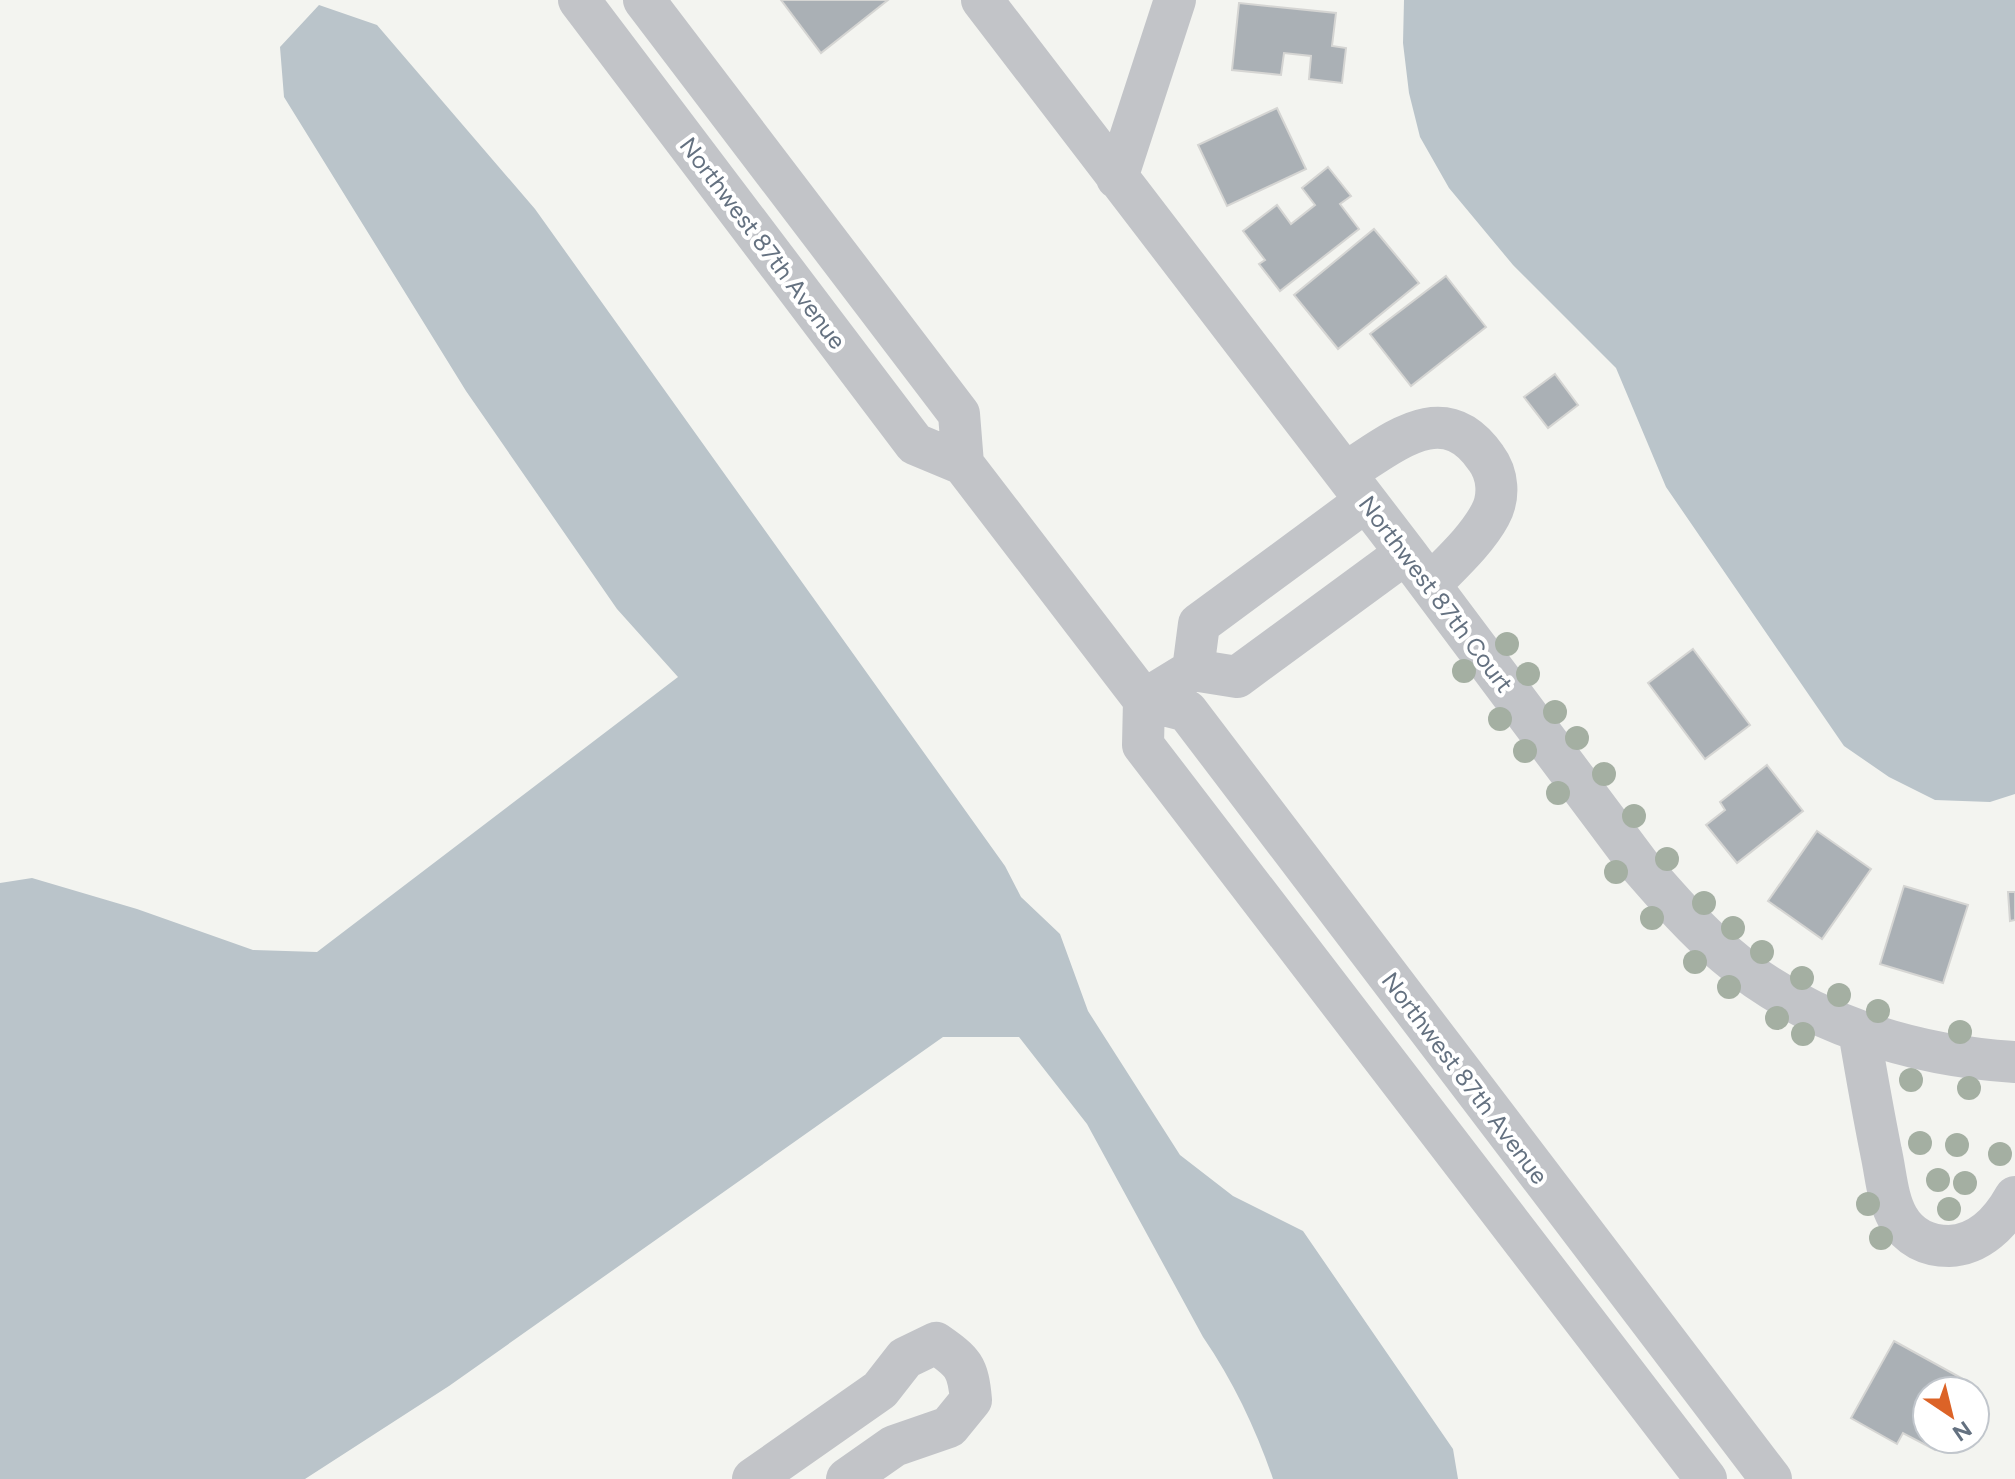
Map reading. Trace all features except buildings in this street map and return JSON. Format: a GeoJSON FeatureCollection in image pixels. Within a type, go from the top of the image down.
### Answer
{"type":"FeatureCollection","features":[{"type":"Feature","properties":{"kind":"street","name":"Northwest 87th Avenue"},"geometry":{"type":"LineString","coordinates":[[579,0],[915,444],[963,464],[1144,700],[1187,711],[1771,1479]]}},
{"type":"Feature","properties":{"kind":"street"},"geometry":{"type":"LineString","coordinates":[[644,0],[959,414],[963,464]]}},
{"type":"Feature","properties":{"kind":"street","name":"Northwest 87th Court"},"geometry":{"type":"LineString","coordinates":[[982,0],[1418,569],[1641,867],[1675,906],[1728,958],[1789,1000],[1859,1031],[1923,1048],[2000,1061]]}},
{"type":"Feature","properties":{"kind":"street"},"geometry":{"type":"LineString","coordinates":[[1117,178],[1175,0]]}},
{"type":"Feature","properties":{"kind":"street"},"geometry":{"type":"LineString","coordinates":[[1193,670],[1199,624],[1297,551],[1355,487],[1412,432],[1449,427],[1464,433],[1476,444],[1496,478],[1496,496],[1491,514],[1479,532],[1418,569],[1336,605],[1237,677],[1193,670],[1144,700],[1143,745],[1706,1479]]}},
{"type":"Feature","properties":{"kind":"street"},"geometry":{"type":"LineString","coordinates":[[1297,551],[1336,605]]}},
{"type":"Feature","properties":{"kind":"street"},"geometry":{"type":"LineString","coordinates":[[1859,1031],[1891,1201],[1907,1231],[1920,1241],[1940,1246],[1975,1240],[1989,1231],[2015,1197]]}},
{"type":"Feature","properties":{"kind":"street"},"geometry":{"type":"LineString","coordinates":[[753,1479],[880,1390],[905,1358],[936,1343],[960,1360],[969,1379],[971,1400],[949,1427],[894,1446],[847,1479]]}},
{"type":"Feature","properties":{"kind":"shaded area"},"geometry":{"type":"Polygon","coordinates":[[[1404,0],[2015,0],[2015,794],[1990,802],[1935,800],[1889,777],[1844,746],[1666,487],[1616,368],[1513,265],[1449,188],[1420,137],[1409,93],[1403,43],[1404,0]]]}},
{"type":"Feature","properties":{"kind":"shaded area"},"geometry":{"type":"Polygon","coordinates":[[[319,5],[377,25],[535,209],[1005,866],[1021,897],[1060,934],[1088,1011],[1180,1155],[1233,1196],[1303,1231],[1453,1449],[1458,1479],[1273,1479],[1234,1388],[1087,1124],[1019,1037],[943,1037],[449,1386],[305,1479],[0,1479],[0,883],[32,878],[137,909],[253,950],[317,952],[678,677],[617,609],[466,391],[284,97],[280,47],[319,5]]]}}]}
